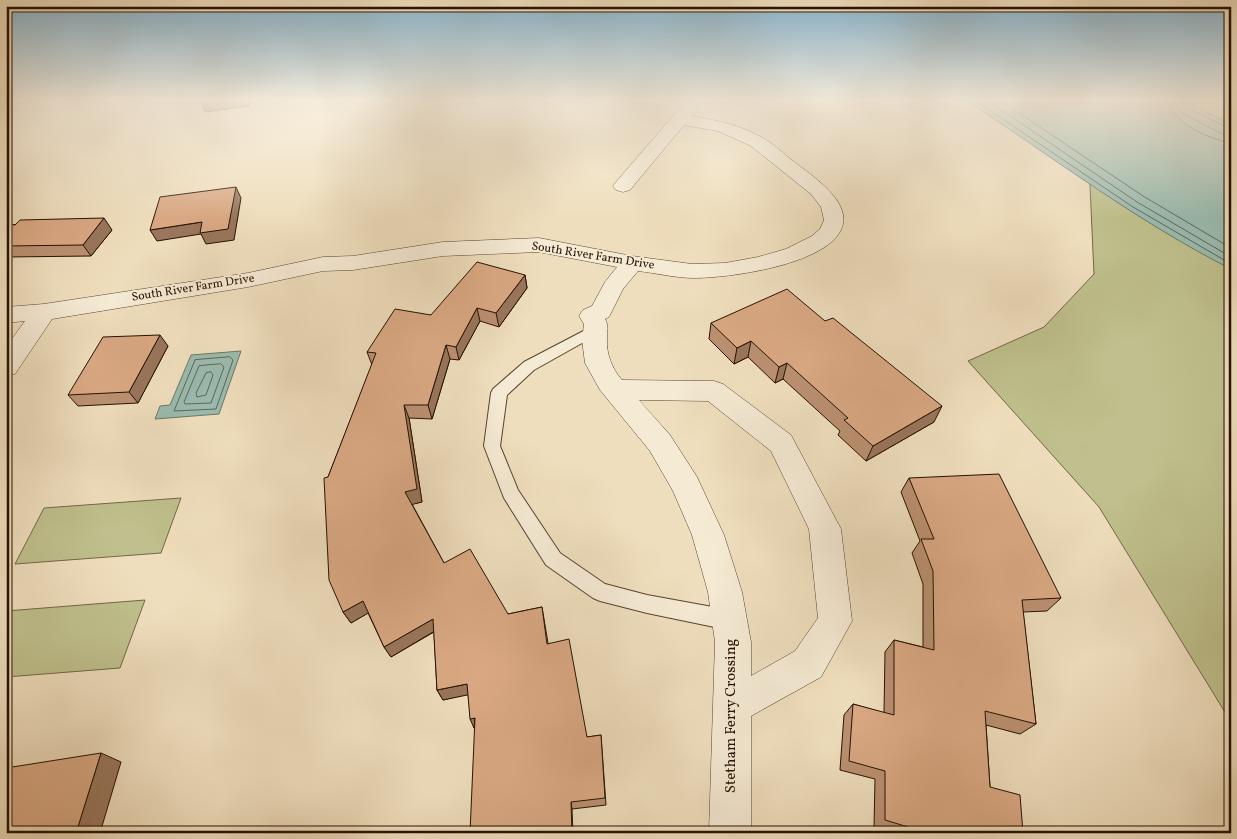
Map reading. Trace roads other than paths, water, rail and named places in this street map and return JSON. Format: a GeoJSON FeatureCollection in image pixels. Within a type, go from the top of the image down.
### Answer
{"type":"FeatureCollection","features":[{"type":"Feature","properties":{"kind":"street"},"geometry":{"type":"LineString","coordinates":[[623,186],[660,140]]}},
{"type":"Feature","properties":{"kind":"street","name":"South River Farm Drive"},"geometry":{"type":"LineString","coordinates":[[6,315],[44,312],[248,280],[323,264],[353,263],[443,248],[539,245],[632,263],[692,271],[725,270],[760,264],[794,254],[820,241],[830,232],[834,220],[831,207],[818,190],[753,140]]}},
{"type":"Feature","properties":{"kind":"street","name":"Stetham Ferry Crossing"},"geometry":{"type":"LineString","coordinates":[[632,263],[613,287],[601,311],[591,316],[596,324],[594,340],[598,363],[609,383],[660,443],[686,486],[708,535],[725,592],[733,642],[730,833]]}},
{"type":"Feature","properties":{"kind":"street"},"geometry":{"type":"LineString","coordinates":[[6,367],[44,312]]}},
{"type":"Feature","properties":{"kind":"street"},"geometry":{"type":"LineString","coordinates":[[615,390],[714,391],[782,443],[825,529],[835,621],[808,664],[732,706]]}},
{"type":"Feature","properties":{"kind":"lane"},"geometry":{"type":"LineString","coordinates":[[595,330],[529,366],[499,393],[492,446],[510,493],[553,558],[600,592],[647,604],[729,620]]}},
{"type":"Feature","properties":{"kind":"water"},"geometry":{"type":"Polygon","coordinates":[[[1025,140],[1231,140],[1231,269],[1163,231],[1025,140]]]}},
{"type":"Feature","properties":{"kind":"water"},"geometry":{"type":"Polygon","coordinates":[[[241,351],[219,414],[155,419],[160,406],[170,405],[191,355],[241,351]]]}}]}
